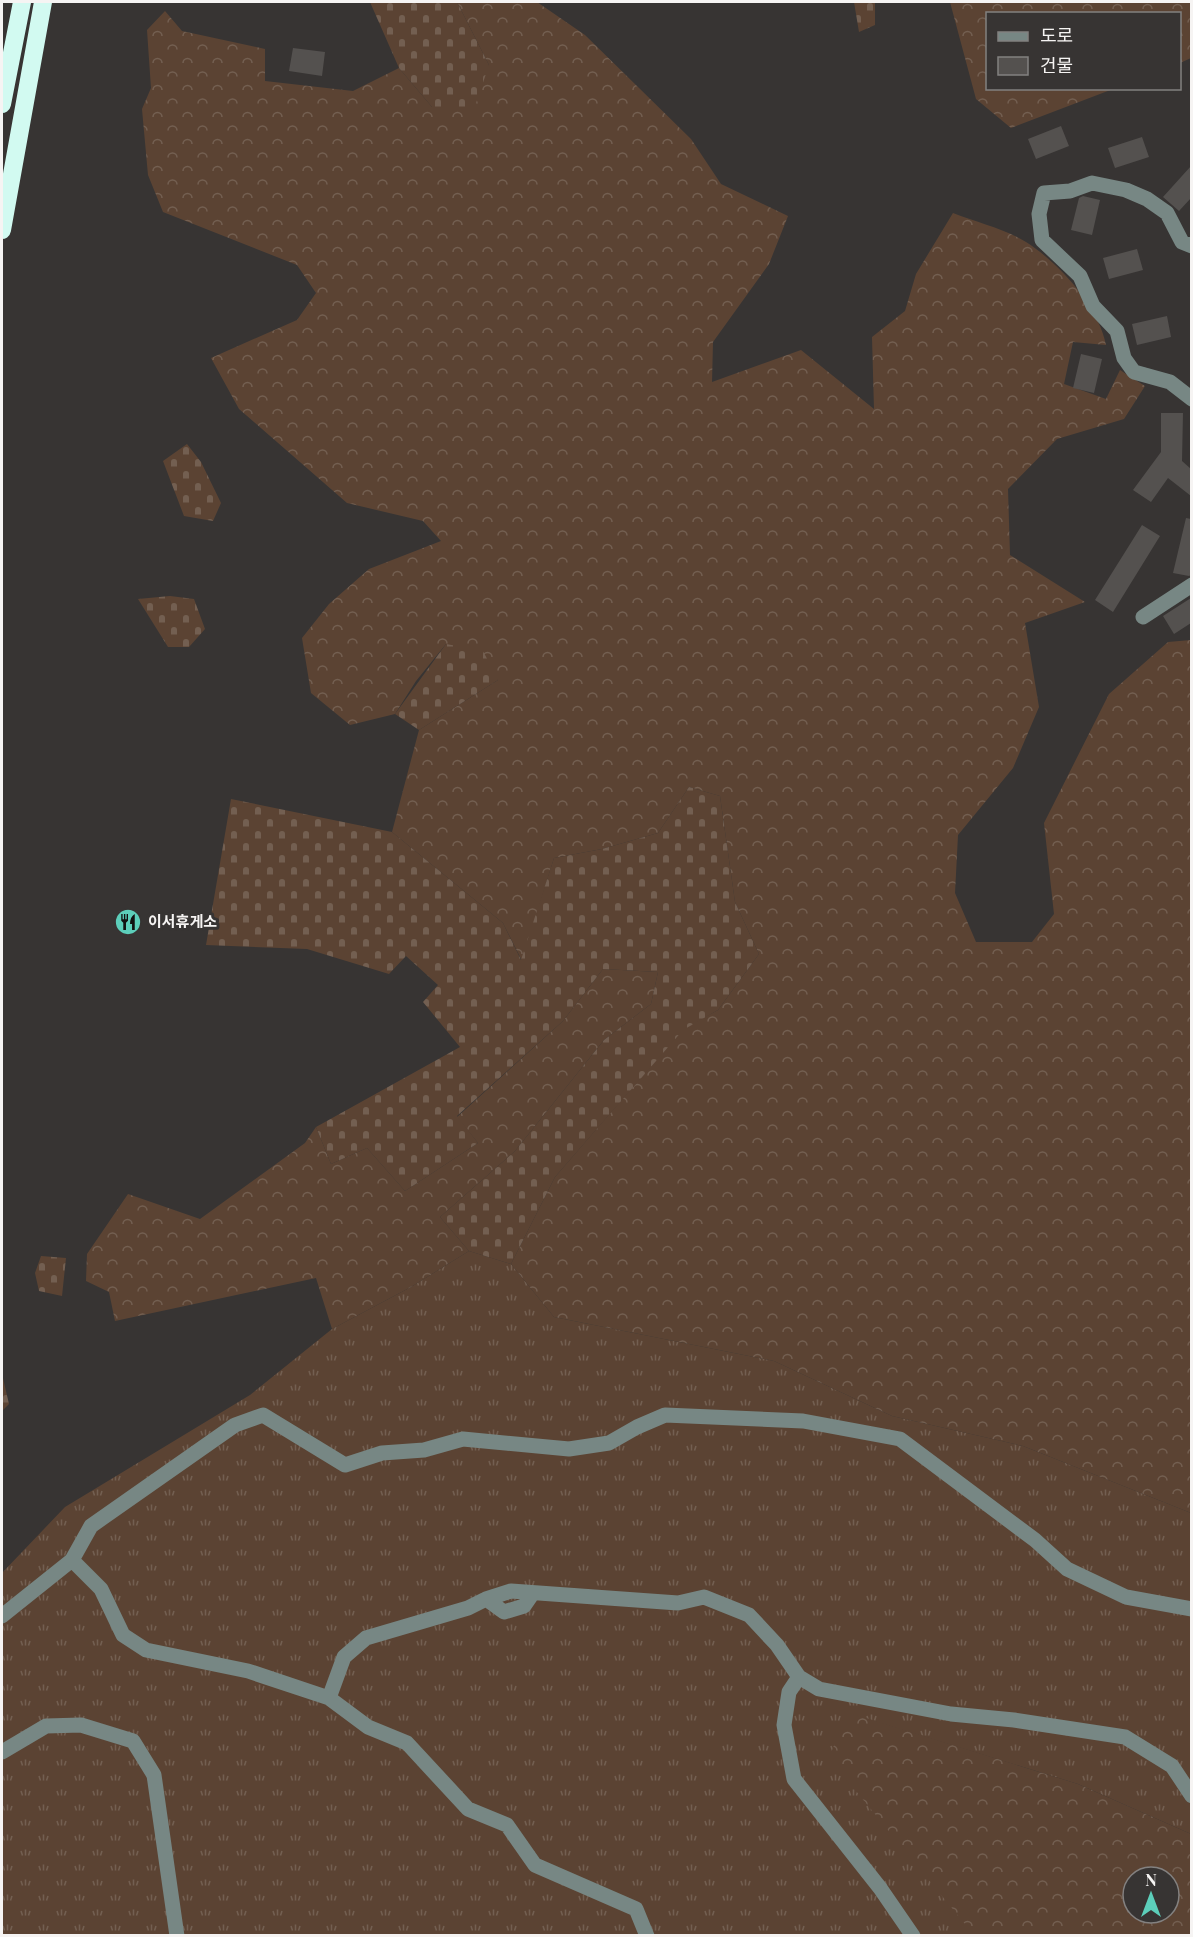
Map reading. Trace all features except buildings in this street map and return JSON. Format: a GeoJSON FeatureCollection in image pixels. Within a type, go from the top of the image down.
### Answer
{"type":"FeatureCollection","features":[{"type":"Feature","properties":{"kind":"highway"},"geometry":{"type":"LineString","coordinates":[[2,104],[22,2]]}},
{"type":"Feature","properties":{"kind":"highway"},"geometry":{"type":"LineString","coordinates":[[2,230],[43,2]]}},
{"type":"Feature","properties":{"kind":"lane"},"geometry":{"type":"LineString","coordinates":[[1191,246],[1182,242],[1167,213],[1147,199],[1126,190],[1092,183],[1070,190],[1044,193],[1038,214],[1042,240],[1080,276],[1092,306],[1117,331],[1124,358],[1134,372],[1170,382],[1191,399]]}},
{"type":"Feature","properties":{"kind":"lane"},"geometry":{"type":"LineString","coordinates":[[1143,617],[1191,585]]}},
{"type":"Feature","properties":{"kind":"lane"},"geometry":{"type":"LineString","coordinates":[[2,1616],[72,1560],[91,1526],[235,1425],[263,1415],[345,1465],[382,1453],[424,1450],[463,1439],[569,1449],[609,1443],[665,1415],[803,1421],[900,1439],[1035,1540],[1067,1569],[1126,1598],[1191,1609]]}},
{"type":"Feature","properties":{"kind":"lane"},"geometry":{"type":"LineString","coordinates":[[72,1560],[101,1589],[123,1635],[146,1650],[249,1671],[329,1698],[368,1727],[407,1743],[468,1809],[507,1825],[536,1865],[636,1909],[647,1935]]}},
{"type":"Feature","properties":{"kind":"lane"},"geometry":{"type":"LineString","coordinates":[[329,1698],[344,1657],[366,1638],[468,1608],[511,1591],[678,1603],[704,1597],[749,1615],[777,1645],[799,1677],[819,1689],[875,1702],[1125,1737],[1172,1766],[1191,1796]]}},
{"type":"Feature","properties":{"kind":"lane"},"geometry":{"type":"LineString","coordinates":[[799,1677],[789,1692],[784,1725],[794,1779],[880,1888],[913,1935]]}},
{"type":"Feature","properties":{"kind":"lane"},"geometry":{"type":"LineString","coordinates":[[2,1752],[46,1726],[81,1725],[133,1741],[154,1775],[177,1935]]}},
{"type":"Feature","properties":{"kind":"green space"},"geometry":{"type":"Polygon","coordinates":[[[370,2],[457,2],[489,65],[474,109],[432,107],[399,68],[370,2]]]}},
{"type":"Feature","properties":{"kind":"green space"},"geometry":{"type":"Polygon","coordinates":[[[457,2],[537,2],[585,35],[691,139],[721,184],[788,216],[769,264],[713,342],[712,382],[801,350],[874,409],[872,337],[905,311],[916,274],[953,213],[1000,229],[1026,242],[1064,274],[1086,301],[1102,331],[1106,345],[1073,342],[1064,384],[1106,399],[1120,370],[1145,386],[1124,419],[1057,439],[1008,489],[1010,555],[1085,602],[1025,623],[1039,707],[1013,768],[958,835],[955,893],[976,942],[1032,942],[1054,914],[1044,823],[1109,694],[1168,642],[1191,640],[1191,1513],[1023,1446],[892,1416],[774,1361],[554,1317],[511,1264],[555,1177],[683,1029],[718,1010],[759,954],[735,902],[720,796],[689,787],[658,833],[602,849],[554,858],[522,961],[503,923],[392,832],[419,730],[498,680],[446,644],[416,681],[395,714],[350,725],[311,693],[302,638],[329,604],[369,569],[441,541],[423,521],[347,503],[239,409],[211,358],[297,320],[316,293],[297,265],[163,212],[148,175],[142,109],[151,88],[147,30],[165,11],[182,31],[265,49],[265,81],[353,91],[399,68],[432,107],[489,65],[457,2]]]}},
{"type":"Feature","properties":{"kind":"green space"},"geometry":{"type":"Polygon","coordinates":[[[854,2],[875,2],[875,25],[859,32],[854,2]]]}},
{"type":"Feature","properties":{"kind":"green space"},"geometry":{"type":"Polygon","coordinates":[[[950,2],[1191,2],[1191,58],[1181,63],[1181,12],[986,12],[986,90],[1110,90],[1011,128],[976,99],[950,2]]]}},
{"type":"Feature","properties":{"kind":"green space"},"geometry":{"type":"Polygon","coordinates":[[[187,444],[201,462],[221,503],[213,521],[184,516],[163,461],[187,444]]]}},
{"type":"Feature","properties":{"kind":"green space"},"geometry":{"type":"Polygon","coordinates":[[[170,596],[194,599],[205,629],[189,647],[168,647],[138,599],[170,596]]]}},
{"type":"Feature","properties":{"kind":"green space"},"geometry":{"type":"Polygon","coordinates":[[[446,644],[483,651],[498,680],[419,730],[395,714],[446,644]]]}},
{"type":"Feature","properties":{"kind":"green space"},"geometry":{"type":"Polygon","coordinates":[[[689,787],[720,796],[735,902],[759,954],[718,1010],[683,1030],[555,1177],[511,1264],[469,1251],[440,1217],[515,1151],[604,1040],[651,1004],[658,972],[603,969],[563,1021],[457,1116],[478,1143],[405,1191],[367,1148],[331,1164],[316,1127],[460,1047],[423,1002],[438,985],[406,956],[389,974],[307,949],[206,945],[231,799],[392,832],[503,923],[521,960],[554,858],[602,849],[658,833],[689,787]]]}},
{"type":"Feature","properties":{"kind":"green space"},"geometry":{"type":"Polygon","coordinates":[[[603,969],[658,972],[651,1004],[604,1040],[515,1151],[440,1217],[469,1251],[411,1287],[332,1329],[316,1278],[115,1321],[109,1292],[86,1281],[87,1254],[128,1194],[200,1219],[305,1143],[316,1127],[331,1164],[367,1148],[405,1191],[478,1143],[457,1117],[563,1021],[603,969]]]}},
{"type":"Feature","properties":{"kind":"green space"},"geometry":{"type":"Polygon","coordinates":[[[469,1251],[511,1264],[554,1317],[774,1361],[892,1416],[1023,1446],[1191,1513],[1191,1834],[1078,1784],[848,1713],[974,1935],[2,1935],[2,1573],[65,1507],[250,1395],[332,1329],[411,1287],[469,1251]]]}},
{"type":"Feature","properties":{"kind":"green space"},"geometry":{"type":"Polygon","coordinates":[[[41,1256],[66,1258],[62,1296],[39,1291],[35,1273],[41,1256]]]}},
{"type":"Feature","properties":{"kind":"green space"},"geometry":{"type":"Polygon","coordinates":[[[2,1374],[9,1404],[2,1411],[2,1374]]]}},
{"type":"Feature","properties":{"kind":"green space"},"geometry":{"type":"Polygon","coordinates":[[[847,1712],[1078,1784],[1191,1834],[1191,1935],[974,1935],[829,1758],[847,1712]]]}},
{"type":"Feature","properties":{"kind":"place","name":"이서휴게소"},"geometry":{"type":"Point","coordinates":[128,922]}}]}
